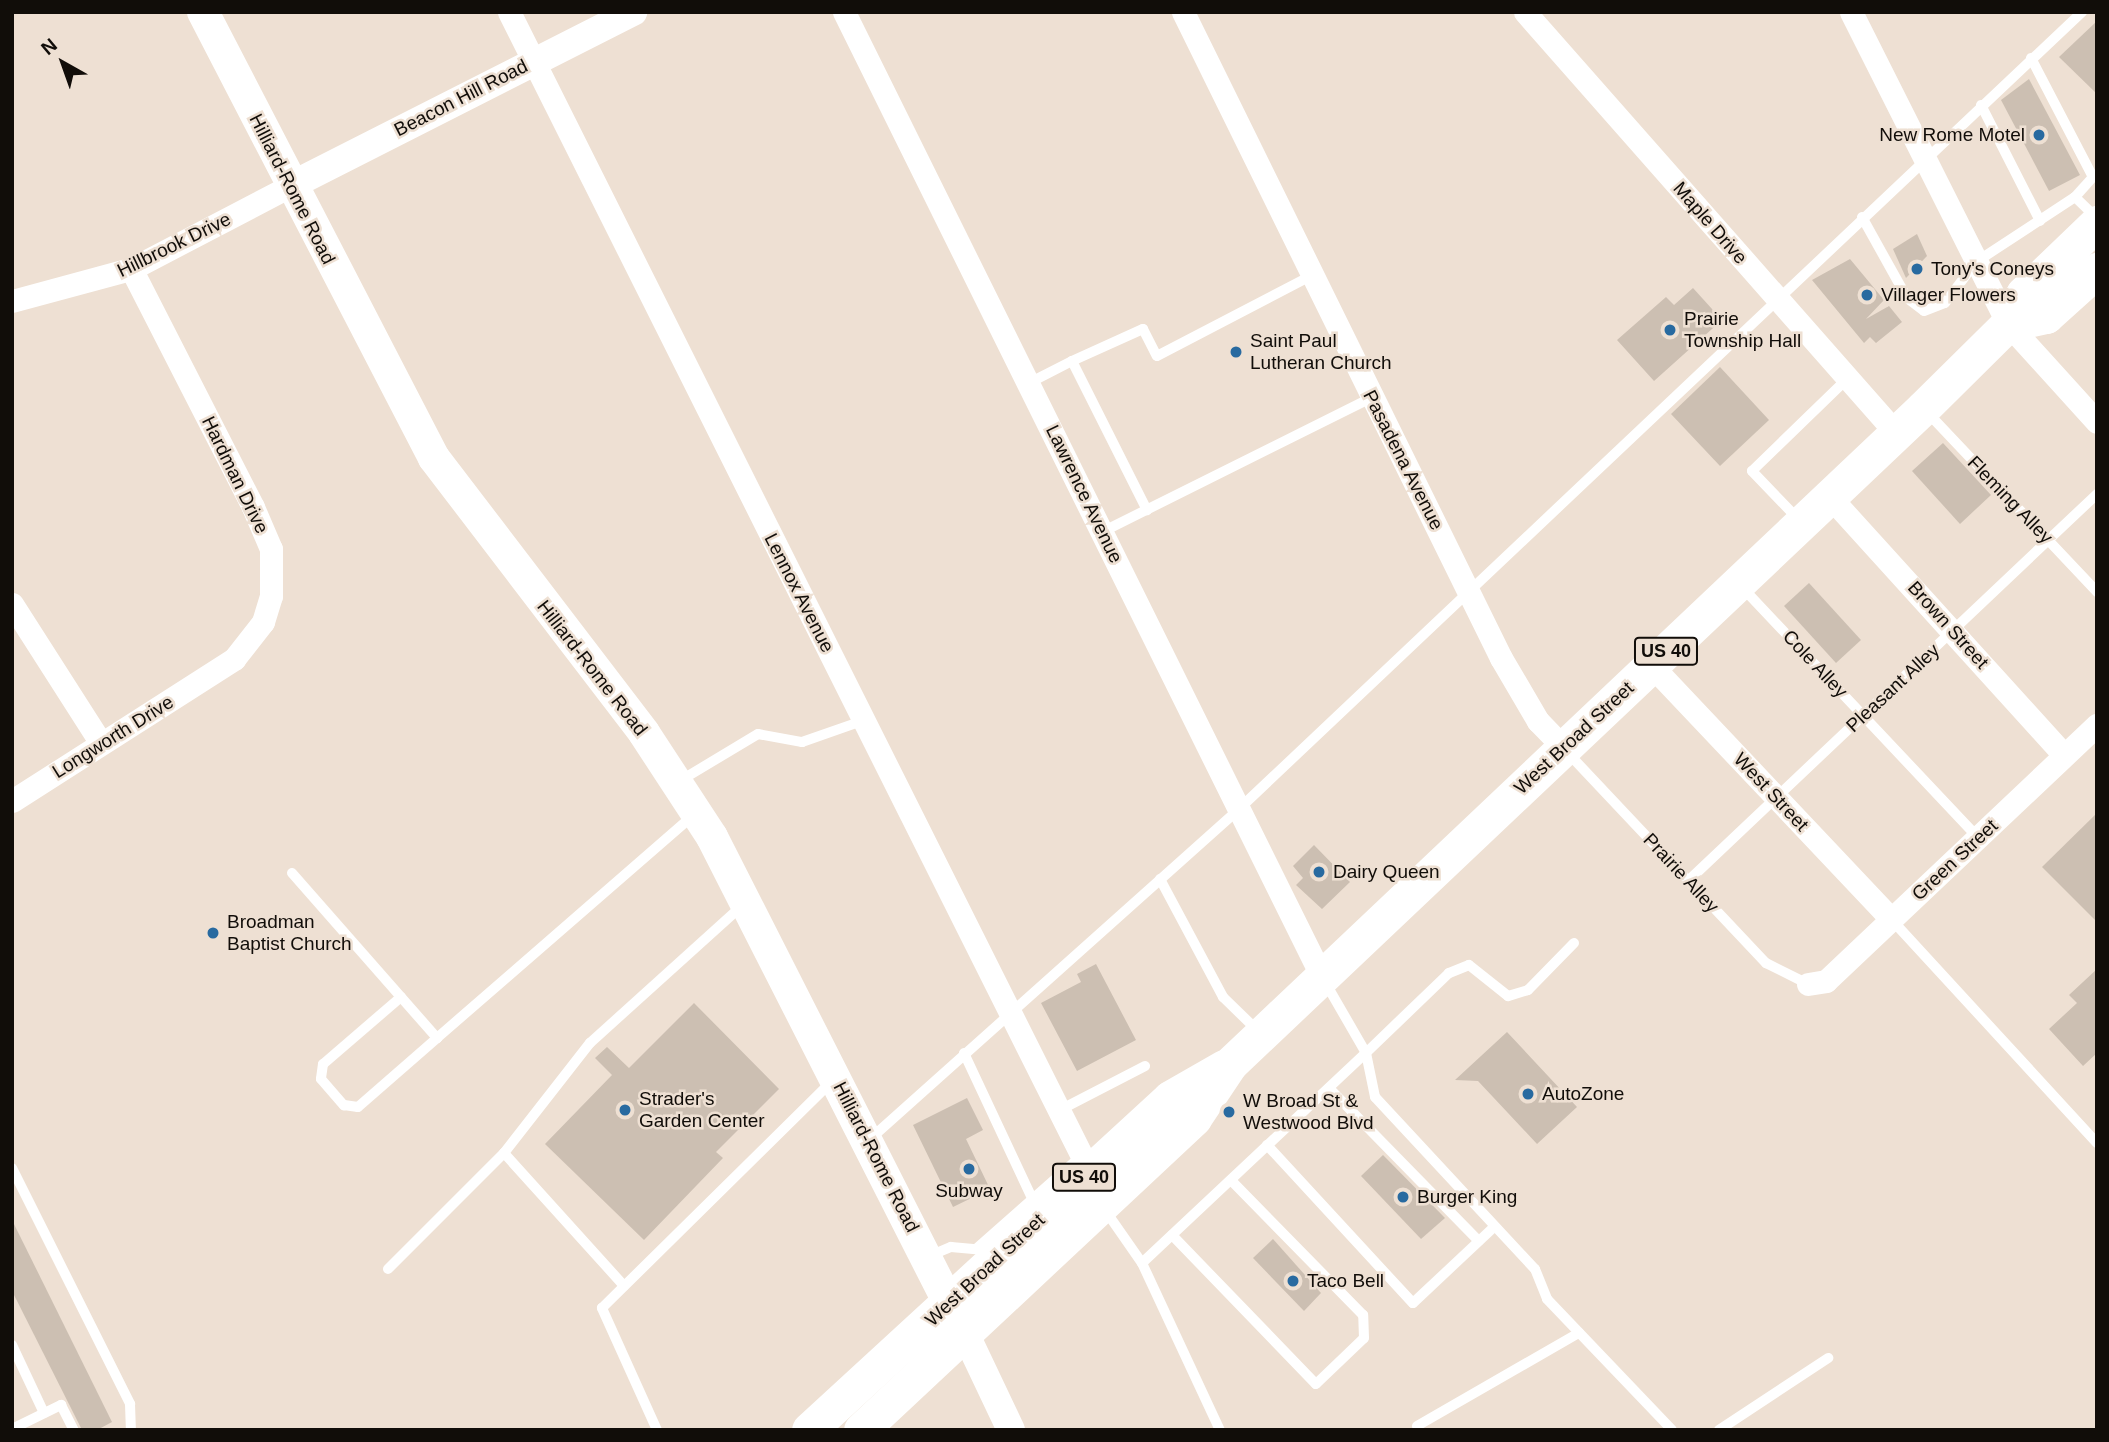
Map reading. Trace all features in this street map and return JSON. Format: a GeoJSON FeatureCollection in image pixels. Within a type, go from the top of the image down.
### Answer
{"type":"FeatureCollection","features":[{"type":"Feature","properties":{"kind":"main road","name":"Hilliard-Rome Road"},"geometry":{"type":"LineString","coordinates":[[203,12],[290,186],[434,457],[677,783],[696,813],[746,903],[869,1140],[957,1319]]}},
{"type":"Feature","properties":{"kind":"main road","name":"West Broad Street"},"geometry":{"type":"LineString","coordinates":[[809,1430],[1103,1207],[1194,1118],[1230,1064],[1830,497],[2008,324],[2023,294],[2090,213]]}},
{"type":"Feature","properties":{"kind":"main road"},"geometry":{"type":"LineString","coordinates":[[2008,324],[2046,316],[2097,270]]}},
{"type":"Feature","properties":{"kind":"main road","name":"West Broad Street"},"geometry":{"type":"LineString","coordinates":[[862,1430],[1085,1164],[1170,1098],[1230,1064]]}},
{"type":"Feature","properties":{"kind":"street","name":"Lennox Avenue"},"geometry":{"type":"LineString","coordinates":[[509,12],[1006,1014],[1055,1112],[1085,1164]]}},
{"type":"Feature","properties":{"kind":"street","name":"Beacon Hill Road"},"geometry":{"type":"LineString","coordinates":[[290,186],[633,12]]}},
{"type":"Feature","properties":{"kind":"street","name":"Lawrence Avenue"},"geometry":{"type":"LineString","coordinates":[[844,12],[1322,977]]}},
{"type":"Feature","properties":{"kind":"street","name":"Pasadena Avenue"},"geometry":{"type":"LineString","coordinates":[[1182,12],[1469,592],[1532,710],[1564,748]]}},
{"type":"Feature","properties":{"kind":"street","name":"Maple Drive"},"geometry":{"type":"LineString","coordinates":[[1525,12],[1775,299],[1896,433]]}},
{"type":"Feature","properties":{"kind":"street"},"geometry":{"type":"LineString","coordinates":[[1850,12],[1922,159],[2008,324],[2097,422]]}},
{"type":"Feature","properties":{"kind":"street","name":"Hillbrook Drive"},"geometry":{"type":"LineString","coordinates":[[12,301],[131,269],[290,186]]}},
{"type":"Feature","properties":{"kind":"street","name":"Hardman Drive"},"geometry":{"type":"LineString","coordinates":[[131,269],[271,549],[274,573],[263,622],[214,674]]}},
{"type":"Feature","properties":{"kind":"street","name":"Brown Street"},"geometry":{"type":"LineString","coordinates":[[1830,497],[1954,630],[2064,755]]}},
{"type":"Feature","properties":{"kind":"street"},"geometry":{"type":"LineString","coordinates":[[12,604],[101,743]]}},
{"type":"Feature","properties":{"kind":"street","name":"West Street"},"geometry":{"type":"LineString","coordinates":[[1651,665],[1891,919]]}},
{"type":"Feature","properties":{"kind":"street","name":"Longworth Drive"},"geometry":{"type":"LineString","coordinates":[[12,801],[214,674]]}},
{"type":"Feature","properties":{"kind":"street","name":"Green Street"},"geometry":{"type":"LineString","coordinates":[[1808,984],[1826,981],[2097,725]]}},
{"type":"Feature","properties":{"kind":"street"},"geometry":{"type":"LineString","coordinates":[[957,1319],[1011,1430]]}},
{"type":"Feature","properties":{"kind":"lane"},"geometry":{"type":"LineString","coordinates":[[869,1140],[1006,1014],[1240,808],[1922,159],[2082,12]]}},
{"type":"Feature","properties":{"kind":"lane"},"geometry":{"type":"LineString","coordinates":[[1862,217],[1915,308],[1935,310],[1945,303],[1976,262],[2040,221],[2090,213],[2093,177],[2031,58]]}},
{"type":"Feature","properties":{"kind":"lane"},"geometry":{"type":"LineString","coordinates":[[1981,105],[2040,221]]}},
{"type":"Feature","properties":{"kind":"lane"},"geometry":{"type":"LineString","coordinates":[[1028,383],[1143,329],[1157,356],[1311,276]]}},
{"type":"Feature","properties":{"kind":"lane"},"geometry":{"type":"LineString","coordinates":[[1072,361],[1147,510]]}},
{"type":"Feature","properties":{"kind":"lane"},"geometry":{"type":"LineString","coordinates":[[1802,523],[1752,471],[1847,379]]}},
{"type":"Feature","properties":{"kind":"lane"},"geometry":{"type":"LineString","coordinates":[[1102,532],[1371,398]]}},
{"type":"Feature","properties":{"kind":"lane","name":"Fleming Alley"},"geometry":{"type":"LineString","coordinates":[[1923,408],[2097,592]]}},
{"type":"Feature","properties":{"kind":"lane","name":"Pleasant Alley"},"geometry":{"type":"LineString","coordinates":[[1688,881],[2097,494]]}},
{"type":"Feature","properties":{"kind":"lane","name":"Cole Alley"},"geometry":{"type":"LineString","coordinates":[[1738,583],[1978,838]]}},
{"type":"Feature","properties":{"kind":"lane"},"geometry":{"type":"LineString","coordinates":[[677,783],[758,734],[802,742],[862,721]]}},
{"type":"Feature","properties":{"kind":"lane","name":"Prairie Alley"},"geometry":{"type":"LineString","coordinates":[[1564,748],[1766,963],[1808,984]]}},
{"type":"Feature","properties":{"kind":"lane"},"geometry":{"type":"LineString","coordinates":[[401,997],[323,1064],[321,1079],[344,1105],[358,1107],[696,813]]}},
{"type":"Feature","properties":{"kind":"lane"},"geometry":{"type":"LineString","coordinates":[[292,873],[437,1038]]}},
{"type":"Feature","properties":{"kind":"lane"},"geometry":{"type":"LineString","coordinates":[[1160,879],[1223,997],[1262,1034]]}},
{"type":"Feature","properties":{"kind":"lane"},"geometry":{"type":"LineString","coordinates":[[388,1269],[504,1153],[590,1043],[746,903]]}},
{"type":"Feature","properties":{"kind":"lane"},"geometry":{"type":"LineString","coordinates":[[1891,919],[2097,1143]]}},
{"type":"Feature","properties":{"kind":"lane"},"geometry":{"type":"LineString","coordinates":[[1142,1263],[1449,974],[1468,965],[1508,996],[1528,990],[1574,943]]}},
{"type":"Feature","properties":{"kind":"lane"},"geometry":{"type":"LineString","coordinates":[[1322,977],[1366,1053],[1375,1097],[1535,1269],[1547,1300],[1672,1430]]}},
{"type":"Feature","properties":{"kind":"lane"},"geometry":{"type":"LineString","coordinates":[[964,1053],[1032,1198]]}},
{"type":"Feature","properties":{"kind":"lane"},"geometry":{"type":"LineString","coordinates":[[1055,1112],[1145,1066]]}},
{"type":"Feature","properties":{"kind":"lane"},"geometry":{"type":"LineString","coordinates":[[657,1430],[602,1308],[836,1077]]}},
{"type":"Feature","properties":{"kind":"lane"},"geometry":{"type":"LineString","coordinates":[[1329,1088],[1479,1241]]}},
{"type":"Feature","properties":{"kind":"lane"},"geometry":{"type":"LineString","coordinates":[[1267,1145],[1413,1303],[1495,1226]]}},
{"type":"Feature","properties":{"kind":"lane"},"geometry":{"type":"LineString","coordinates":[[504,1153],[624,1286]]}},
{"type":"Feature","properties":{"kind":"lane"},"geometry":{"type":"LineString","coordinates":[[927,1258],[951,1247],[976,1249],[1032,1198],[1085,1164]]}},
{"type":"Feature","properties":{"kind":"lane"},"geometry":{"type":"LineString","coordinates":[[12,1168],[130,1404],[131,1430]]}},
{"type":"Feature","properties":{"kind":"lane"},"geometry":{"type":"LineString","coordinates":[[1172,1236],[1316,1384],[1364,1338],[1363,1315],[1231,1180]]}},
{"type":"Feature","properties":{"kind":"lane"},"geometry":{"type":"LineString","coordinates":[[1103,1207],[1142,1263],[1220,1430]]}},
{"type":"Feature","properties":{"kind":"lane"},"geometry":{"type":"LineString","coordinates":[[1418,1426],[1579,1333]]}},
{"type":"Feature","properties":{"kind":"lane"},"geometry":{"type":"LineString","coordinates":[[12,1345],[44,1413]]}},
{"type":"Feature","properties":{"kind":"lane"},"geometry":{"type":"LineString","coordinates":[[1719,1430],[1828,1358]]}},
{"type":"Feature","properties":{"kind":"lane"},"geometry":{"type":"LineString","coordinates":[[12,1429],[61,1405],[74,1430]]}},
{"type":"Feature","properties":{"kind":"building"},"geometry":{"type":"Polygon","coordinates":[[[2097,21],[2097,94],[2059,57],[2097,21]]]}},
{"type":"Feature","properties":{"kind":"building","name":"New Rome Motel"},"geometry":{"type":"Polygon","coordinates":[[[2029,79],[2080,175],[2049,191],[2001,100],[2029,79]]]}},
{"type":"Feature","properties":{"kind":"building"},"geometry":{"type":"Polygon","coordinates":[[[1917,234],[1927,256],[1906,278],[1893,249],[1917,234]]]}},
{"type":"Feature","properties":{"kind":"building","name":"Villager Flowers"},"geometry":{"type":"Polygon","coordinates":[[[1850,259],[1884,300],[1866,319],[1889,306],[1902,322],[1876,343],[1870,337],[1864,343],[1812,280],[1850,259]]]}},
{"type":"Feature","properties":{"kind":"building","name":"Prairie Township Hall"},"geometry":{"type":"Polygon","coordinates":[[[1693,288],[1722,320],[1654,381],[1617,340],[1666,297],[1674,305],[1693,288]]]}},
{"type":"Feature","properties":{"kind":"building"},"geometry":{"type":"Polygon","coordinates":[[[1720,367],[1769,420],[1720,466],[1671,414],[1720,367]]]}},
{"type":"Feature","properties":{"kind":"building"},"geometry":{"type":"Polygon","coordinates":[[[1943,443],[1991,495],[1960,524],[1912,471],[1943,443]]]}},
{"type":"Feature","properties":{"kind":"building"},"geometry":{"type":"Polygon","coordinates":[[[1809,583],[1861,640],[1836,663],[1784,606],[1809,583]]]}},
{"type":"Feature","properties":{"kind":"building"},"geometry":{"type":"Polygon","coordinates":[[[2097,813],[2097,922],[2042,867],[2097,813]]]}},
{"type":"Feature","properties":{"kind":"building","name":"Dairy Queen"},"geometry":{"type":"Polygon","coordinates":[[[1314,845],[1350,882],[1322,909],[1296,885],[1303,878],[1293,866],[1314,845]]]}},
{"type":"Feature","properties":{"kind":"building"},"geometry":{"type":"Polygon","coordinates":[[[1096,964],[1136,1040],[1077,1071],[1041,1003],[1081,982],[1077,974],[1096,964]]]}},
{"type":"Feature","properties":{"kind":"building"},"geometry":{"type":"Polygon","coordinates":[[[2097,969],[2097,1053],[2083,1066],[2049,1029],[2077,1003],[2069,995],[2097,969]]]}},
{"type":"Feature","properties":{"kind":"building"},"geometry":{"type":"Polygon","coordinates":[[[694,1003],[779,1089],[716,1152],[723,1158],[644,1240],[545,1144],[612,1075],[595,1058],[607,1047],[629,1068],[694,1003]]]}},
{"type":"Feature","properties":{"kind":"building","name":"AutoZone"},"geometry":{"type":"Polygon","coordinates":[[[1507,1032],[1577,1107],[1537,1144],[1478,1081],[1455,1080],[1507,1032]]]}},
{"type":"Feature","properties":{"kind":"building"},"geometry":{"type":"Polygon","coordinates":[[[967,1098],[983,1130],[966,1139],[990,1189],[953,1207],[913,1125],[967,1098]]]}},
{"type":"Feature","properties":{"kind":"building","name":"Burger King"},"geometry":{"type":"Polygon","coordinates":[[[1383,1155],[1445,1218],[1421,1239],[1361,1176],[1383,1155]]]}},
{"type":"Feature","properties":{"kind":"building"},"geometry":{"type":"Polygon","coordinates":[[[12,1220],[112,1422],[97,1430],[82,1430],[12,1291],[12,1220]]]}},
{"type":"Feature","properties":{"kind":"building","name":"Taco Bell"},"geometry":{"type":"Polygon","coordinates":[[[1273,1239],[1321,1293],[1304,1311],[1253,1258],[1273,1239]]]}},
{"type":"Feature","properties":{"kind":"place","name":"New Rome Motel"},"geometry":{"type":"Point","coordinates":[2039,135]}},
{"type":"Feature","properties":{"kind":"place","name":"Tony's Coneys"},"geometry":{"type":"Point","coordinates":[1917,269]}},
{"type":"Feature","properties":{"kind":"place","name":"Villager Flowers"},"geometry":{"type":"Point","coordinates":[1867,295]}},
{"type":"Feature","properties":{"kind":"place","name":"Prairie Township Hall"},"geometry":{"type":"Point","coordinates":[1670,330]}},
{"type":"Feature","properties":{"kind":"place","name":"Saint Paul Lutheran Church"},"geometry":{"type":"Point","coordinates":[1236,352]}},
{"type":"Feature","properties":{"kind":"place","name":"Dairy Queen"},"geometry":{"type":"Point","coordinates":[1319,872]}},
{"type":"Feature","properties":{"kind":"place","name":"Broadman Baptist Church"},"geometry":{"type":"Point","coordinates":[213,933]}},
{"type":"Feature","properties":{"kind":"place","name":"AutoZone"},"geometry":{"type":"Point","coordinates":[1528,1094]}},
{"type":"Feature","properties":{"kind":"place","name":"Strader's Garden Center"},"geometry":{"type":"Point","coordinates":[625,1110]}},
{"type":"Feature","properties":{"kind":"place","name":"W Broad St & Westwood Blvd"},"geometry":{"type":"Point","coordinates":[1229,1112]}},
{"type":"Feature","properties":{"kind":"place","name":"Subway"},"geometry":{"type":"Point","coordinates":[969,1169]}},
{"type":"Feature","properties":{"kind":"place","name":"Burger King"},"geometry":{"type":"Point","coordinates":[1403,1197]}},
{"type":"Feature","properties":{"kind":"place","name":"Taco Bell"},"geometry":{"type":"Point","coordinates":[1293,1281]}}]}
